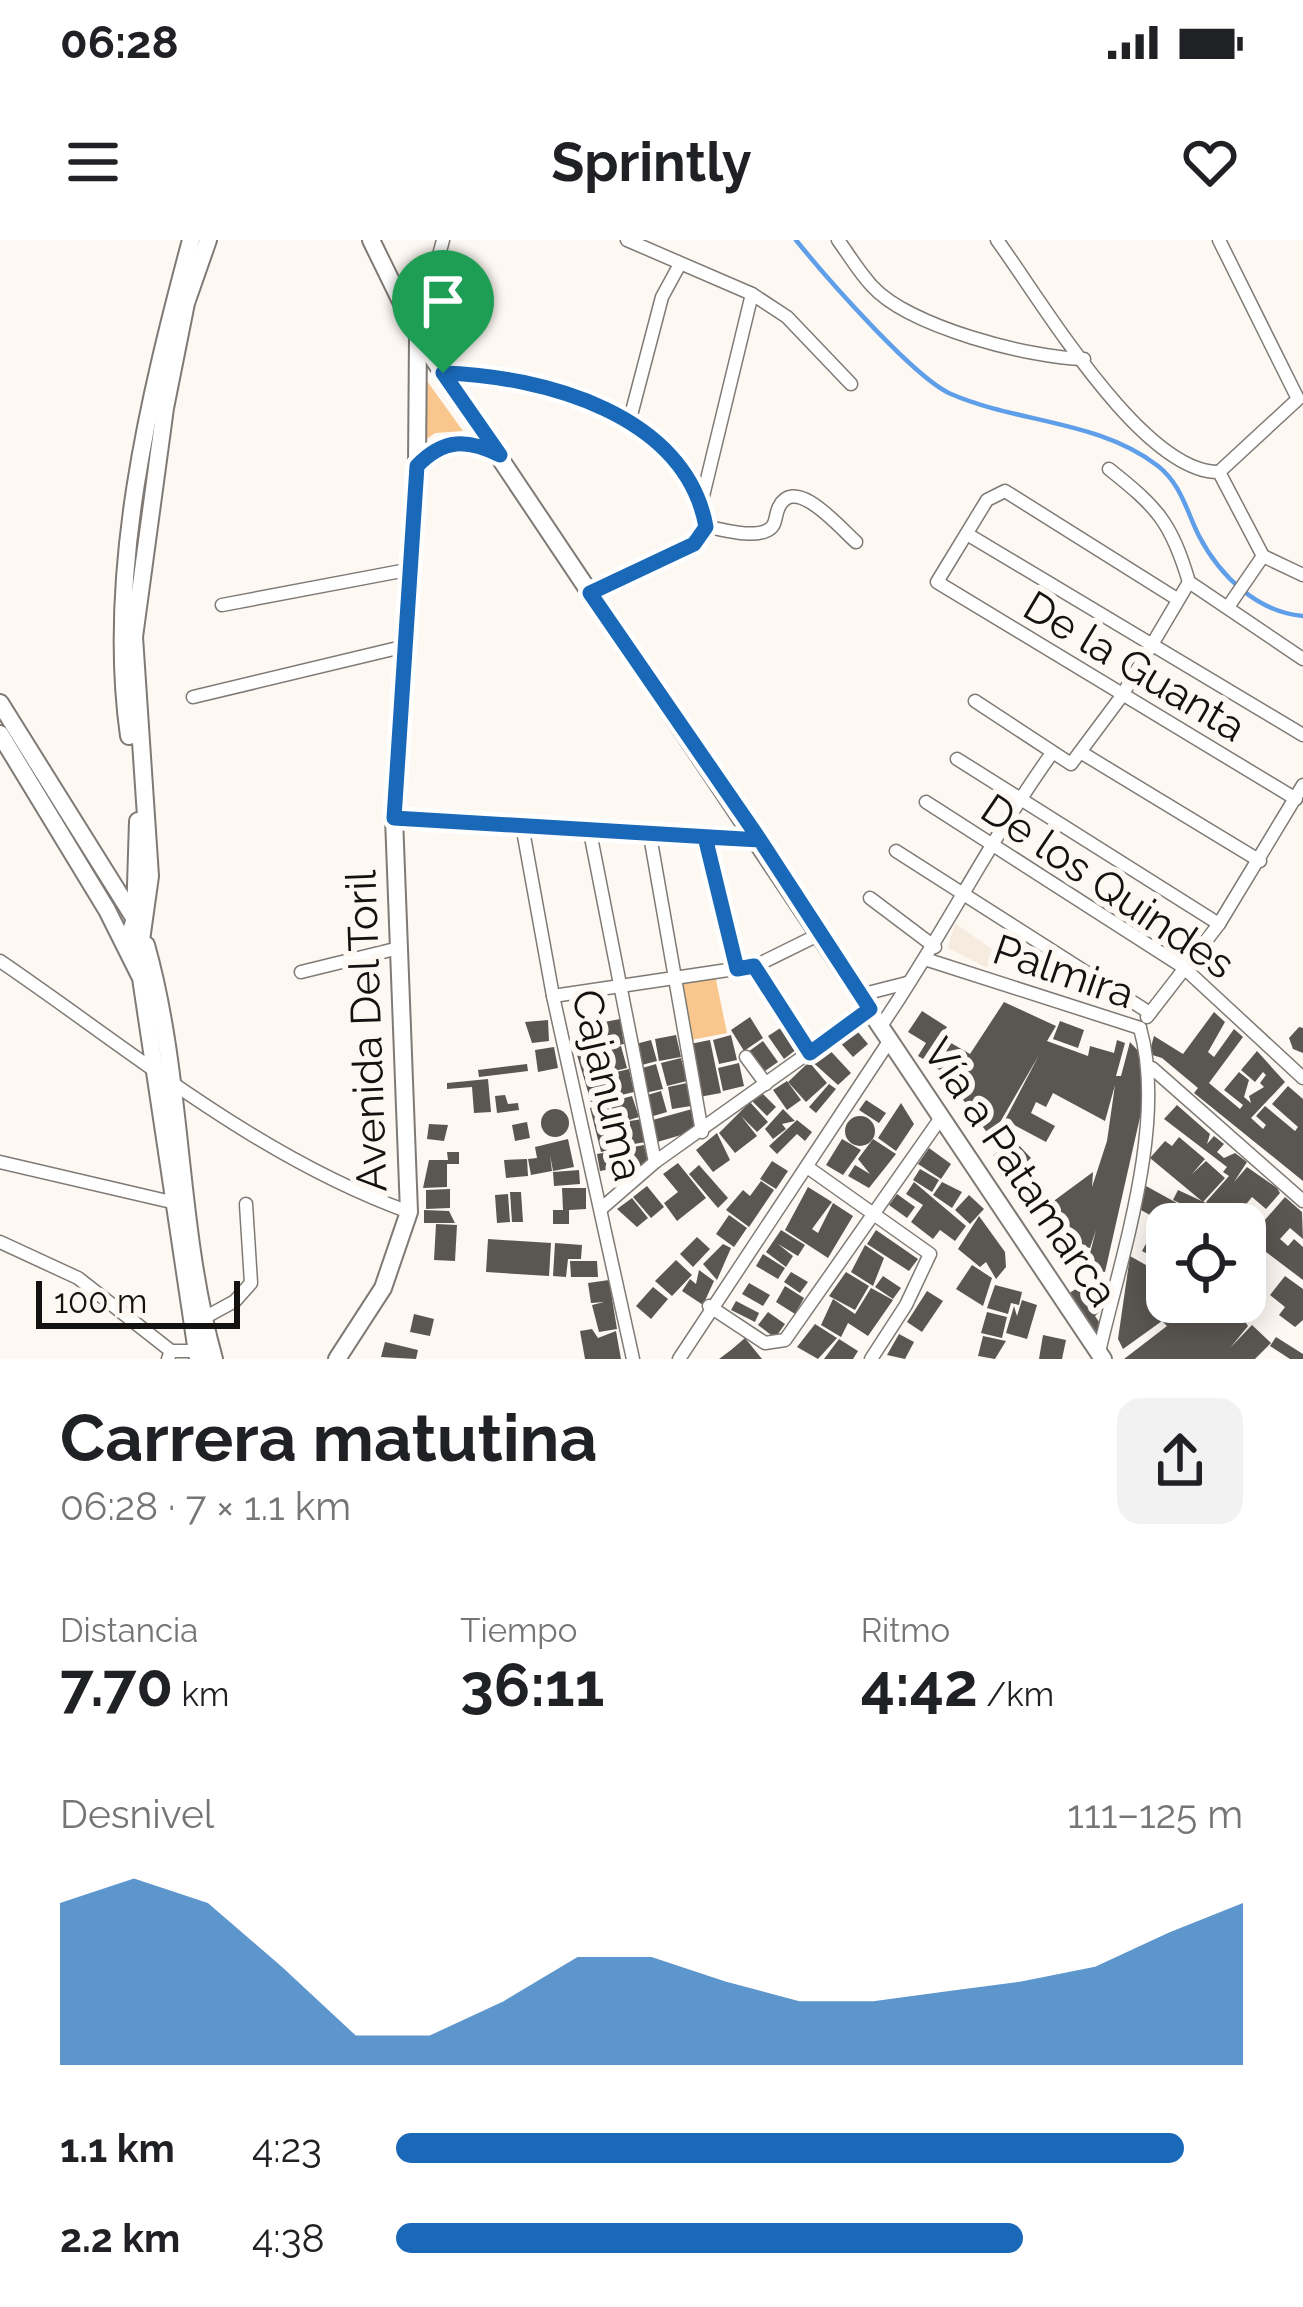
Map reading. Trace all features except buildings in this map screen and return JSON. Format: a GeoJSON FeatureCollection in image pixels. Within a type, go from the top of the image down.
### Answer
{"type":"FeatureCollection","features":[{"type":"Feature","properties":{"kind":"street"},"geometry":{"type":"LineString","coordinates":[[191,240],[152,404],[120,644],[137,792],[137,969],[214,1359]]}},
{"type":"Feature","properties":{"kind":"street"},"geometry":{"type":"LineString","coordinates":[[136,943],[151,876],[134,637],[165,408],[186,303],[208,240]]}},
{"type":"Feature","properties":{"kind":"street","name":"Vía a Patamarca"},"geometry":{"type":"LineString","coordinates":[[371,240],[418,336],[760,840],[940,1120],[1101,1356]]}},
{"type":"Feature","properties":{"kind":"street"},"geometry":{"type":"LineString","coordinates":[[418,336],[443,240]]}},
{"type":"Feature","properties":{"kind":"street"},"geometry":{"type":"LineString","coordinates":[[627,240],[752,294],[811,337],[851,384]]}},
{"type":"Feature","properties":{"kind":"street"},"geometry":{"type":"LineString","coordinates":[[838,240],[873,287],[892,303],[1027,355],[1084,359]]}},
{"type":"Feature","properties":{"kind":"street"},"geometry":{"type":"LineString","coordinates":[[997,240],[1143,432],[1183,464],[1199,472],[1220,472],[1300,397],[1220,240]]}},
{"type":"Feature","properties":{"kind":"street"},"geometry":{"type":"LineString","coordinates":[[630,418],[662,297],[680,264]]}},
{"type":"Feature","properties":{"kind":"street"},"geometry":{"type":"LineString","coordinates":[[590,593],[694,544],[706,527],[702,500],[752,294]]}},
{"type":"Feature","properties":{"kind":"street","name":"Avenida Del Toril"},"geometry":{"type":"LineString","coordinates":[[337,1359],[383,1288],[409,1212],[395,949],[394,818],[412,569],[418,336]]}},
{"type":"Feature","properties":{"kind":"street"},"geometry":{"type":"LineString","coordinates":[[443,373],[494,377],[630,418],[662,446],[702,500]]}},
{"type":"Feature","properties":{"kind":"street"},"geometry":{"type":"LineString","coordinates":[[417,466],[436,448],[463,442],[500,455]]}},
{"type":"Feature","properties":{"kind":"street"},"geometry":{"type":"LineString","coordinates":[[975,701],[1071,764],[1121,697],[1189,582],[1178,540],[1159,509],[1109,469]]}},
{"type":"Feature","properties":{"kind":"street"},"geometry":{"type":"LineString","coordinates":[[1220,472],[1263,556],[1303,575]]}},
{"type":"Feature","properties":{"kind":"street"},"geometry":{"type":"LineString","coordinates":[[1177,599],[1005,491],[993,493],[967,534],[1303,736]]}},
{"type":"Feature","properties":{"kind":"street"},"geometry":{"type":"LineString","coordinates":[[706,527],[765,532],[773,526],[780,502],[804,496],[856,542]]}},
{"type":"Feature","properties":{"kind":"street","name":"De la Guanta"},"geometry":{"type":"LineString","coordinates":[[967,534],[938,574],[942,590],[1295,799]]}},
{"type":"Feature","properties":{"kind":"street"},"geometry":{"type":"LineString","coordinates":[[1233,602],[1263,556]]}},
{"type":"Feature","properties":{"kind":"street"},"geometry":{"type":"LineString","coordinates":[[222,605],[412,569]]}},
{"type":"Feature","properties":{"kind":"street"},"geometry":{"type":"LineString","coordinates":[[1189,582],[1233,602],[1303,659]]}},
{"type":"Feature","properties":{"kind":"street"},"geometry":{"type":"LineString","coordinates":[[193,697],[406,646]]}},
{"type":"Feature","properties":{"kind":"street"},"geometry":{"type":"LineString","coordinates":[[0,703],[135,918]]}},
{"type":"Feature","properties":{"kind":"street"},"geometry":{"type":"LineString","coordinates":[[0,734],[136,943],[167,1019],[197,1355],[170,1355],[78,1278],[0,1242]]}},
{"type":"Feature","properties":{"kind":"street"},"geometry":{"type":"LineString","coordinates":[[679,1359],[709,1306],[810,1169],[962,894],[1052,753]]}},
{"type":"Feature","properties":{"kind":"street"},"geometry":{"type":"LineString","coordinates":[[1082,753],[1260,861]]}},
{"type":"Feature","properties":{"kind":"street"},"geometry":{"type":"LineString","coordinates":[[956,759],[1220,924]]}},
{"type":"Feature","properties":{"kind":"street"},"geometry":{"type":"LineString","coordinates":[[1140,1028],[1220,924],[1303,785]]}},
{"type":"Feature","properties":{"kind":"street","name":"De los Quindes"},"geometry":{"type":"LineString","coordinates":[[926,802],[1184,967],[1303,1078]]}},
{"type":"Feature","properties":{"kind":"street"},"geometry":{"type":"LineString","coordinates":[[394,818],[760,840]]}},
{"type":"Feature","properties":{"kind":"street","name":"Cajanuma"},"geometry":{"type":"LineString","coordinates":[[522,825],[553,996],[633,1359]]}},
{"type":"Feature","properties":{"kind":"street"},"geometry":{"type":"LineString","coordinates":[[589,827],[656,1162]]}},
{"type":"Feature","properties":{"kind":"street"},"geometry":{"type":"LineString","coordinates":[[649,830],[702,1132]]}},
{"type":"Feature","properties":{"kind":"street"},"geometry":{"type":"LineString","coordinates":[[705,837],[737,969]]}},
{"type":"Feature","properties":{"kind":"street"},"geometry":{"type":"LineString","coordinates":[[896,851],[1150,1013]]}},
{"type":"Feature","properties":{"kind":"street"},"geometry":{"type":"LineString","coordinates":[[105,870],[122,874],[138,854]]}},
{"type":"Feature","properties":{"kind":"street","name":"Palmira"},"geometry":{"type":"LineString","coordinates":[[870,898],[932,954],[1140,1028],[1152,1068],[1101,1356]]}},
{"type":"Feature","properties":{"kind":"street"},"geometry":{"type":"LineString","coordinates":[[553,996],[754,966],[820,934]]}},
{"type":"Feature","properties":{"kind":"street"},"geometry":{"type":"LineString","coordinates":[[302,972],[395,949]]}},
{"type":"Feature","properties":{"kind":"street"},"geometry":{"type":"LineString","coordinates":[[0,961],[276,1151],[356,1193],[409,1212]]}},
{"type":"Feature","properties":{"kind":"street"},"geometry":{"type":"LineString","coordinates":[[754,966],[810,1053]]}},
{"type":"Feature","properties":{"kind":"street"},"geometry":{"type":"LineString","coordinates":[[602,1208],[656,1162],[810,1053],[865,1002],[913,980]]}},
{"type":"Feature","properties":{"kind":"street"},"geometry":{"type":"LineString","coordinates":[[746,1057],[766,1084]]}},
{"type":"Feature","properties":{"kind":"street"},"geometry":{"type":"LineString","coordinates":[[1152,1068],[1303,1201]]}},
{"type":"Feature","properties":{"kind":"street"},"geometry":{"type":"LineString","coordinates":[[709,1306],[765,1343],[785,1340],[940,1120]]}},
{"type":"Feature","properties":{"kind":"street"},"geometry":{"type":"LineString","coordinates":[[0,1162],[180,1204]]}},
{"type":"Feature","properties":{"kind":"street"},"geometry":{"type":"LineString","coordinates":[[810,1169],[923,1244],[930,1262],[871,1359]]}},
{"type":"Feature","properties":{"kind":"street"},"geometry":{"type":"LineString","coordinates":[[204,1318],[235,1301],[250,1283],[246,1204]]}},
{"type":"Feature","properties":{"kind":"shaded area"},"geometry":{"type":"Polygon","coordinates":[[[419,370],[463,431],[435,433],[421,443],[419,370]]]}},
{"type":"Feature","properties":{"kind":"shaded area"},"geometry":{"type":"Polygon","coordinates":[[[955,923],[996,952],[987,968],[948,948],[955,923]]]}},
{"type":"Feature","properties":{"kind":"shaded area"},"geometry":{"type":"Polygon","coordinates":[[[715,975],[727,1033],[691,1040],[679,982],[715,975]]]}},
{"type":"Feature","properties":{"kind":"waterway"},"geometry":{"type":"LineString","coordinates":[[796,240],[870,324],[915,368],[951,394],[1110,439],[1158,466],[1178,490],[1199,536],[1229,578],[1270,607],[1303,616]]}},
{"type":"Feature","properties":{"kind":"route"},"geometry":{"type":"LineString","coordinates":[[443,373],[494,377],[630,418],[662,446],[702,500],[706,527],[694,544],[590,593],[760,840],[705,837],[737,969],[754,966],[810,1053],[870,1009],[760,840],[394,818],[417,466],[444,444],[478,444],[500,455],[443,373]]}}]}
